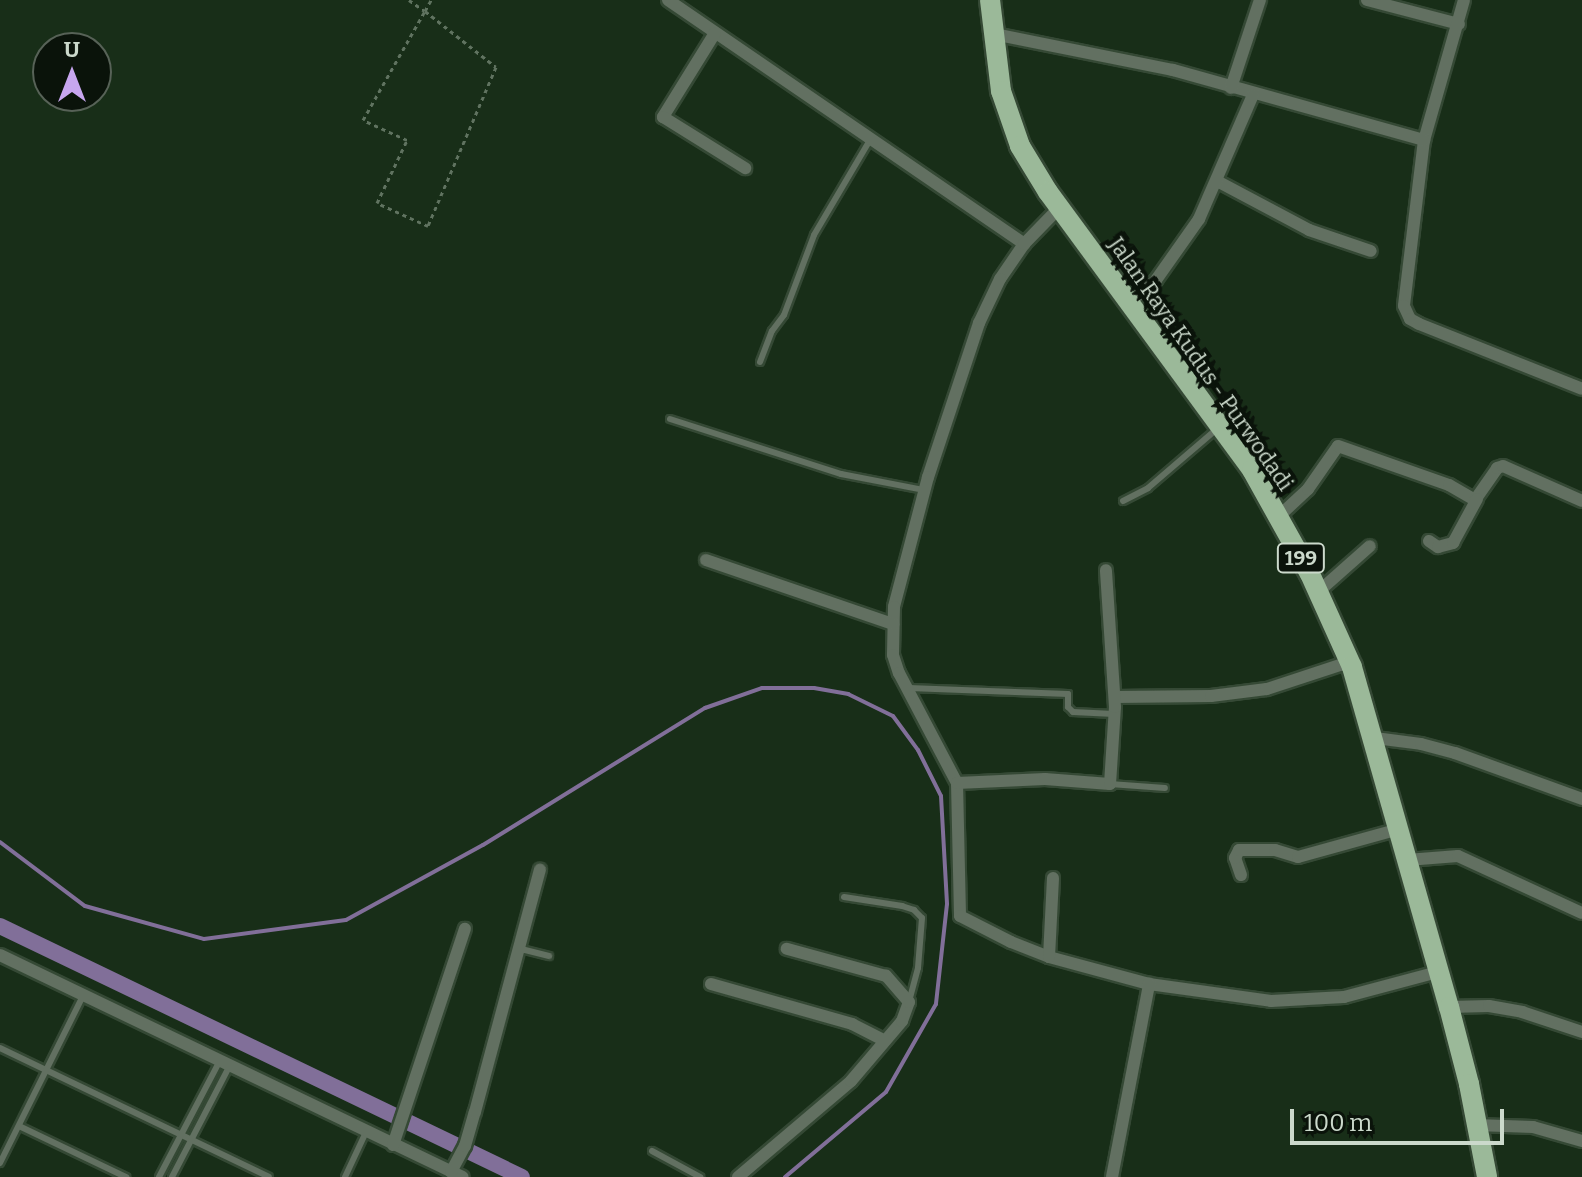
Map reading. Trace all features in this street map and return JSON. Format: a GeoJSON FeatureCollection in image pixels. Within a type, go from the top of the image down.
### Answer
{"type":"FeatureCollection","features":[{"type":"Feature","properties":{"kind":"main road","name":"Jalan Raya Kudus - Purwodadi"},"geometry":{"type":"LineString","coordinates":[[990,0],[1007,115],[1020,146],[1060,207],[1252,470],[1318,592],[1349,662],[1375,738],[1449,1007],[1487,1177]]}},
{"type":"Feature","properties":{"kind":"street"},"geometry":{"type":"LineString","coordinates":[[668,0],[1024,244]]}},
{"type":"Feature","properties":{"kind":"street"},"geometry":{"type":"LineString","coordinates":[[1231,88],[1260,0]]}},
{"type":"Feature","properties":{"kind":"street"},"geometry":{"type":"LineString","coordinates":[[1367,0],[1459,24]]}},
{"type":"Feature","properties":{"kind":"street"},"geometry":{"type":"LineString","coordinates":[[1464,0],[1424,140],[1407,260],[1404,306],[1410,319],[1582,389]]}},
{"type":"Feature","properties":{"kind":"street"},"geometry":{"type":"LineString","coordinates":[[715,33],[663,117],[745,168]]}},
{"type":"Feature","properties":{"kind":"street"},"geometry":{"type":"LineString","coordinates":[[994,34],[1119,58],[1424,140]]}},
{"type":"Feature","properties":{"kind":"street"},"geometry":{"type":"LineString","coordinates":[[1130,302],[1156,280],[1199,219],[1253,95]]}},
{"type":"Feature","properties":{"kind":"street"},"geometry":{"type":"LineString","coordinates":[[1217,181],[1309,230],[1371,251]]}},
{"type":"Feature","properties":{"kind":"street"},"geometry":{"type":"LineString","coordinates":[[1060,207],[1024,244],[1000,279],[979,323],[924,490],[897,592],[893,655],[905,688],[957,783],[959,913],[1011,942],[1049,957],[1149,984],[1271,1001],[1344,997],[1438,972]]}},
{"type":"Feature","properties":{"kind":"street"},"geometry":{"type":"LineString","coordinates":[[1278,517],[1308,489],[1338,446],[1369,454],[1449,485],[1466,498],[1477,499]]}},
{"type":"Feature","properties":{"kind":"street"},"geometry":{"type":"LineString","coordinates":[[1429,541],[1438,547],[1453,543],[1497,468],[1503,466],[1582,501]]}},
{"type":"Feature","properties":{"kind":"street"},"geometry":{"type":"LineString","coordinates":[[1318,592],[1370,546]]}},
{"type":"Feature","properties":{"kind":"street"},"geometry":{"type":"LineString","coordinates":[[706,560],[893,624]]}},
{"type":"Feature","properties":{"kind":"street"},"geometry":{"type":"LineString","coordinates":[[957,783],[1045,779],[1110,784],[1115,697],[1106,570]]}},
{"type":"Feature","properties":{"kind":"street"},"geometry":{"type":"LineString","coordinates":[[1115,697],[1196,697],[1267,689],[1349,662]]}},
{"type":"Feature","properties":{"kind":"street"},"geometry":{"type":"LineString","coordinates":[[1375,738],[1455,753],[1582,799]]}},
{"type":"Feature","properties":{"kind":"street"},"geometry":{"type":"LineString","coordinates":[[1241,875],[1235,858],[1239,850],[1275,850],[1298,857],[1399,829]]}},
{"type":"Feature","properties":{"kind":"street"},"geometry":{"type":"LineString","coordinates":[[1407,860],[1458,856],[1582,913]]}},
{"type":"Feature","properties":{"kind":"street"},"geometry":{"type":"LineString","coordinates":[[0,955],[82,998],[456,1172],[521,949],[540,870]]}},
{"type":"Feature","properties":{"kind":"street"},"geometry":{"type":"LineString","coordinates":[[1049,957],[1053,878]]}},
{"type":"Feature","properties":{"kind":"street"},"geometry":{"type":"LineString","coordinates":[[393,1145],[465,929]]}},
{"type":"Feature","properties":{"kind":"street"},"geometry":{"type":"LineString","coordinates":[[738,1177],[851,1081],[902,1021],[909,1002],[886,976],[787,949]]}},
{"type":"Feature","properties":{"kind":"street"},"geometry":{"type":"LineString","coordinates":[[711,984],[852,1024],[883,1040]]}},
{"type":"Feature","properties":{"kind":"street"},"geometry":{"type":"LineString","coordinates":[[1112,1177],[1149,984]]}},
{"type":"Feature","properties":{"kind":"street"},"geometry":{"type":"LineString","coordinates":[[1449,1007],[1489,1006],[1522,1012],[1582,1032]]}},
{"type":"Feature","properties":{"kind":"street"},"geometry":{"type":"LineString","coordinates":[[1476,1125],[1533,1127],[1582,1141]]}},
{"type":"Feature","properties":{"kind":"lane"},"geometry":{"type":"LineString","coordinates":[[760,362],[784,315],[814,235],[870,140]]}},
{"type":"Feature","properties":{"kind":"lane"},"geometry":{"type":"LineString","coordinates":[[670,419],[841,474],[924,490]]}},
{"type":"Feature","properties":{"kind":"lane"},"geometry":{"type":"LineString","coordinates":[[1123,501],[1160,479],[1220,426]]}},
{"type":"Feature","properties":{"kind":"lane"},"geometry":{"type":"LineString","coordinates":[[905,688],[1068,694],[1068,707],[1073,712],[1115,714]]}},
{"type":"Feature","properties":{"kind":"lane"},"geometry":{"type":"LineString","coordinates":[[1110,784],[1165,788]]}},
{"type":"Feature","properties":{"kind":"lane"},"geometry":{"type":"LineString","coordinates":[[844,897],[918,913],[922,940],[909,1002]]}},
{"type":"Feature","properties":{"kind":"lane"},"geometry":{"type":"LineString","coordinates":[[521,949],[549,956]]}},
{"type":"Feature","properties":{"kind":"lane"},"geometry":{"type":"LineString","coordinates":[[0,1163],[82,998]]}},
{"type":"Feature","properties":{"kind":"lane"},"geometry":{"type":"LineString","coordinates":[[0,1048],[269,1177]]}},
{"type":"Feature","properties":{"kind":"lane"},"geometry":{"type":"LineString","coordinates":[[159,1177],[224,1064]]}},
{"type":"Feature","properties":{"kind":"lane"},"geometry":{"type":"LineString","coordinates":[[172,1177],[193,1140],[224,1064]]}},
{"type":"Feature","properties":{"kind":"lane"},"geometry":{"type":"LineString","coordinates":[[19,1126],[126,1177]]}},
{"type":"Feature","properties":{"kind":"lane"},"geometry":{"type":"LineString","coordinates":[[345,1177],[366,1132]]}},
{"type":"Feature","properties":{"kind":"lane"},"geometry":{"type":"LineString","coordinates":[[652,1151],[700,1177]]}},
{"type":"Feature","properties":{"kind":"path"},"geometry":{"type":"LineString","coordinates":[[409,0],[425,11],[496,67],[428,226],[377,203],[407,140],[363,120],[425,11],[431,0]]}},
{"type":"Feature","properties":{"kind":"waterway"},"geometry":{"type":"LineString","coordinates":[[0,842],[85,906],[204,939],[346,920],[483,845],[705,708],[762,688],[814,688],[848,694],[893,716],[918,750],[941,796],[947,904],[936,1004],[886,1092],[785,1177]]}},
{"type":"Feature","properties":{"kind":"waterway"},"geometry":{"type":"LineString","coordinates":[[0,926],[522,1177]]}}]}
